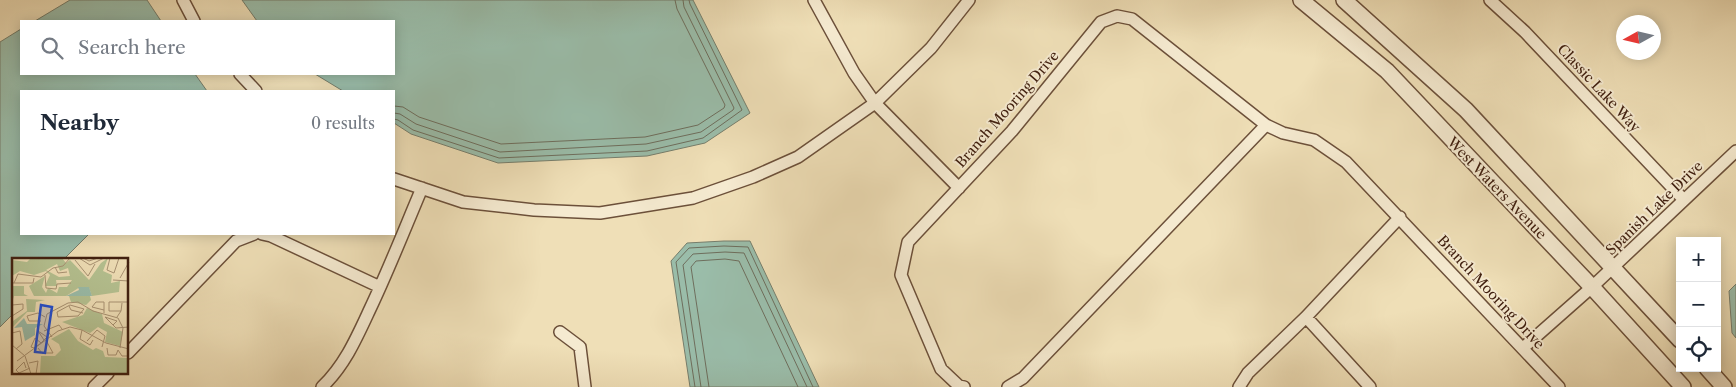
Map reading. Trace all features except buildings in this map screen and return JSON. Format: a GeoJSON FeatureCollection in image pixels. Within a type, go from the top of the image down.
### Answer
{"type":"FeatureCollection","features":[{"type":"Feature","properties":{"kind":"street"},"geometry":{"type":"LineString","coordinates":[[182,0],[193,20]]}},
{"type":"Feature","properties":{"kind":"street"},"geometry":{"type":"LineString","coordinates":[[814,0],[854,73],[875,103],[959,188]]}},
{"type":"Feature","properties":{"kind":"street"},"geometry":{"type":"LineString","coordinates":[[395,179],[463,202],[534,210],[600,212],[693,198],[753,177],[798,157],[875,103],[931,48],[969,0]]}},
{"type":"Feature","properties":{"kind":"street","name":"West Waters Avenue"},"geometry":{"type":"LineString","coordinates":[[1301,0],[1387,71],[1592,287],[1683,387]]}},
{"type":"Feature","properties":{"kind":"street","name":"West Waters Avenue"},"geometry":{"type":"LineString","coordinates":[[1344,0],[1466,110],[1676,336]]}},
{"type":"Feature","properties":{"kind":"street","name":"Classic Lake Way"},"geometry":{"type":"LineString","coordinates":[[1490,0],[1525,32],[1684,200]]}},
{"type":"Feature","properties":{"kind":"street","name":"Branch Mooring Drive"},"geometry":{"type":"LineString","coordinates":[[964,387],[959,386],[940,369],[901,275],[908,242],[1012,131],[1101,22],[1116,16],[1132,19],[1266,125],[1283,133],[1314,140],[1346,162],[1559,387]]}},
{"type":"Feature","properties":{"kind":"street"},"geometry":{"type":"LineString","coordinates":[[241,75],[255,90]]}},
{"type":"Feature","properties":{"kind":"street"},"geometry":{"type":"LineString","coordinates":[[1008,387],[1023,378],[1266,125]]}},
{"type":"Feature","properties":{"kind":"street","name":"Spanish Lake Drive"},"geometry":{"type":"LineString","coordinates":[[1523,348],[1612,269],[1736,151]]}},
{"type":"Feature","properties":{"kind":"street"},"geometry":{"type":"LineString","coordinates":[[322,387],[334,376],[349,354],[422,188]]}},
{"type":"Feature","properties":{"kind":"street"},"geometry":{"type":"LineString","coordinates":[[1240,387],[1248,373],[1306,317],[1400,217]]}},
{"type":"Feature","properties":{"kind":"street"},"geometry":{"type":"LineString","coordinates":[[129,352],[236,241],[251,235]]}},
{"type":"Feature","properties":{"kind":"street"},"geometry":{"type":"LineString","coordinates":[[266,235],[380,287]]}},
{"type":"Feature","properties":{"kind":"street"},"geometry":{"type":"LineString","coordinates":[[1306,317],[1370,387]]}},
{"type":"Feature","properties":{"kind":"street"},"geometry":{"type":"LineString","coordinates":[[560,332],[580,347],[585,387]]}},
{"type":"Feature","properties":{"kind":"street"},"geometry":{"type":"LineString","coordinates":[[1711,372],[1724,387]]}},
{"type":"Feature","properties":{"kind":"street"},"geometry":{"type":"LineString","coordinates":[[94,387],[107,374]]}},
{"type":"Feature","properties":{"kind":"water"},"geometry":{"type":"Polygon","coordinates":[[[70,0],[147,0],[160,20],[37,20],[70,0]]]}},
{"type":"Feature","properties":{"kind":"water"},"geometry":{"type":"Polygon","coordinates":[[[242,0],[693,0],[750,113],[705,143],[647,156],[498,163],[411,134],[395,124],[395,90],[341,90],[317,75],[395,75],[395,20],[256,20],[242,0]]]}},
{"type":"Feature","properties":{"kind":"water"},"geometry":{"type":"Polygon","coordinates":[[[20,30],[20,75],[196,75],[206,90],[20,90],[20,235],[88,235],[65,258],[12,258],[12,315],[0,327],[0,42],[20,30]]]}},
{"type":"Feature","properties":{"kind":"water"},"geometry":{"type":"Polygon","coordinates":[[[750,241],[819,387],[690,387],[671,261],[687,243],[750,241]]]}},
{"type":"Feature","properties":{"kind":"water"},"geometry":{"type":"Polygon","coordinates":[[[1736,284],[1736,338],[1732,333],[1729,291],[1736,284]]]}}]}
